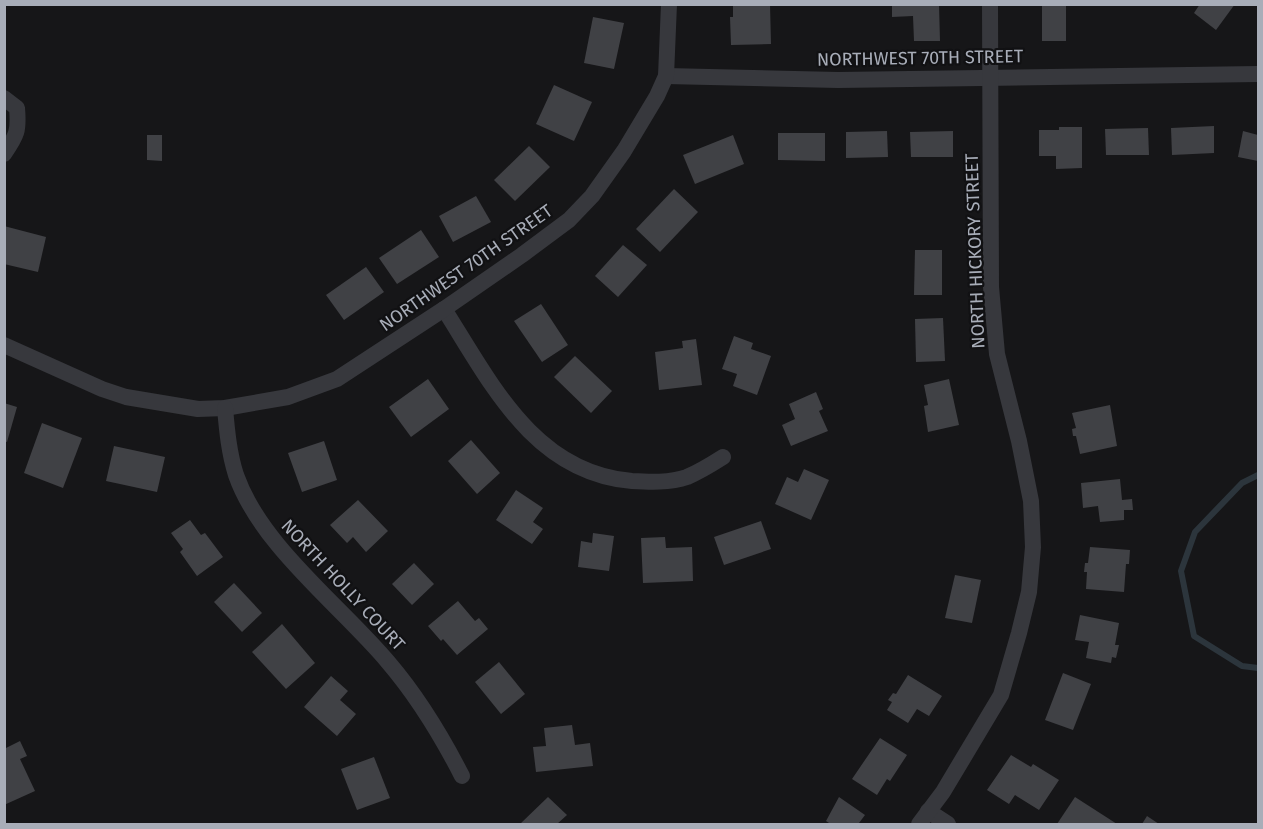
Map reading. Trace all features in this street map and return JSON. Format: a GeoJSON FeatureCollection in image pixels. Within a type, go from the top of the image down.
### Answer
{"type":"FeatureCollection","features":[{"type":"Feature","properties":{"kind":"street"},"geometry":{"type":"LineString","coordinates":[[666,76],[669,4]]}},
{"type":"Feature","properties":{"kind":"street","name":"NORTH HICKORY STREET"},"geometry":{"type":"LineString","coordinates":[[924,818],[943,792],[1001,695],[1020,633],[1029,591],[1033,547],[1030,501],[1019,441],[996,354],[993,321],[990,4]]}},
{"type":"Feature","properties":{"kind":"street","name":"NORTHWEST 70TH STREET"},"geometry":{"type":"LineString","coordinates":[[4,345],[102,389],[126,397],[198,409],[225,408],[288,397],[337,379],[444,309],[569,220],[585,204],[624,151],[657,96],[666,76],[838,80],[1258,74]]}},
{"type":"Feature","properties":{"kind":"street"},"geometry":{"type":"LineString","coordinates":[[4,98],[17,108],[19,126],[18,134],[4,153]]}},
{"type":"Feature","properties":{"kind":"street"},"geometry":{"type":"LineString","coordinates":[[444,309],[495,389],[520,423],[567,462],[611,479],[651,482],[686,477],[723,457]]}},
{"type":"Feature","properties":{"kind":"street","name":"NORTH HOLLY COURT"},"geometry":{"type":"LineString","coordinates":[[225,408],[231,459],[247,501],[259,520],[395,670],[423,705],[462,776]]}},
{"type":"Feature","properties":{"kind":"street"},"geometry":{"type":"LineString","coordinates":[[924,818],[948,825]]}},
{"type":"Feature","properties":{"kind":"building"},"geometry":{"type":"Polygon","coordinates":[[[733,4],[770,4],[771,44],[731,45],[730,17],[733,17],[733,4]]]}},
{"type":"Feature","properties":{"kind":"building"},"geometry":{"type":"Polygon","coordinates":[[[892,4],[939,4],[940,41],[914,41],[913,16],[892,17],[892,4]]]}},
{"type":"Feature","properties":{"kind":"building"},"geometry":{"type":"Polygon","coordinates":[[[1042,4],[1066,4],[1066,41],[1042,41],[1042,4]]]}},
{"type":"Feature","properties":{"kind":"building"},"geometry":{"type":"Polygon","coordinates":[[[1200,4],[1235,4],[1216,30],[1194,13],[1200,4]]]}},
{"type":"Feature","properties":{"kind":"building"},"geometry":{"type":"Polygon","coordinates":[[[593,17],[624,23],[614,69],[584,63],[593,17]]]}},
{"type":"Feature","properties":{"kind":"building"},"geometry":{"type":"Polygon","coordinates":[[[554,85],[592,102],[574,141],[536,124],[554,85]]]}},
{"type":"Feature","properties":{"kind":"building"},"geometry":{"type":"Polygon","coordinates":[[[1214,126],[1214,153],[1172,155],[1171,128],[1214,126]]]}},
{"type":"Feature","properties":{"kind":"building"},"geometry":{"type":"Polygon","coordinates":[[[1059,127],[1082,127],[1082,168],[1056,169],[1056,156],[1039,156],[1039,130],[1059,130],[1059,127]]]}},
{"type":"Feature","properties":{"kind":"building"},"geometry":{"type":"Polygon","coordinates":[[[1148,128],[1149,155],[1106,155],[1105,129],[1148,128]]]}},
{"type":"Feature","properties":{"kind":"building"},"geometry":{"type":"Polygon","coordinates":[[[887,131],[888,157],[846,158],[846,132],[887,131]]]}},
{"type":"Feature","properties":{"kind":"building"},"geometry":{"type":"Polygon","coordinates":[[[953,131],[953,157],[911,157],[910,132],[953,131]]]}},
{"type":"Feature","properties":{"kind":"building"},"geometry":{"type":"Polygon","coordinates":[[[1243,131],[1258,135],[1258,161],[1238,157],[1243,131]]]}},
{"type":"Feature","properties":{"kind":"building"},"geometry":{"type":"Polygon","coordinates":[[[778,133],[825,133],[825,161],[778,160],[778,133]]]}},
{"type":"Feature","properties":{"kind":"building"},"geometry":{"type":"Polygon","coordinates":[[[147,135],[162,135],[162,161],[147,160],[147,135]]]}},
{"type":"Feature","properties":{"kind":"building"},"geometry":{"type":"Polygon","coordinates":[[[733,135],[744,164],[695,184],[683,155],[733,135]]]}},
{"type":"Feature","properties":{"kind":"building"},"geometry":{"type":"Polygon","coordinates":[[[529,146],[550,167],[515,201],[494,180],[529,146]]]}},
{"type":"Feature","properties":{"kind":"building"},"geometry":{"type":"Polygon","coordinates":[[[674,189],[698,212],[660,252],[636,229],[674,189]]]}},
{"type":"Feature","properties":{"kind":"building"},"geometry":{"type":"Polygon","coordinates":[[[476,196],[491,222],[453,242],[439,216],[476,196]]]}},
{"type":"Feature","properties":{"kind":"building"},"geometry":{"type":"Polygon","coordinates":[[[4,226],[46,237],[38,272],[4,264],[4,226]]]}},
{"type":"Feature","properties":{"kind":"building"},"geometry":{"type":"Polygon","coordinates":[[[421,230],[439,257],[397,284],[379,258],[421,230]]]}},
{"type":"Feature","properties":{"kind":"building"},"geometry":{"type":"Polygon","coordinates":[[[623,245],[647,265],[618,297],[595,276],[623,245]]]}},
{"type":"Feature","properties":{"kind":"building"},"geometry":{"type":"Polygon","coordinates":[[[915,250],[942,250],[942,295],[914,295],[915,250]]]}},
{"type":"Feature","properties":{"kind":"building"},"geometry":{"type":"Polygon","coordinates":[[[366,267],[384,292],[344,320],[326,295],[366,267]]]}},
{"type":"Feature","properties":{"kind":"building"},"geometry":{"type":"Polygon","coordinates":[[[541,304],[568,345],[542,362],[514,321],[541,304]]]}},
{"type":"Feature","properties":{"kind":"building"},"geometry":{"type":"Polygon","coordinates":[[[943,318],[945,361],[916,362],[915,319],[943,318]]]}},
{"type":"Feature","properties":{"kind":"building"},"geometry":{"type":"Polygon","coordinates":[[[734,336],[753,343],[751,349],[771,356],[757,395],[733,386],[737,374],[722,369],[734,336]]]}},
{"type":"Feature","properties":{"kind":"building"},"geometry":{"type":"Polygon","coordinates":[[[696,339],[702,385],[659,390],[655,352],[683,348],[682,341],[696,339]]]}},
{"type":"Feature","properties":{"kind":"building"},"geometry":{"type":"Polygon","coordinates":[[[575,356],[612,391],[591,413],[554,377],[575,356]]]}},
{"type":"Feature","properties":{"kind":"building"},"geometry":{"type":"Polygon","coordinates":[[[428,379],[449,409],[411,437],[389,407],[428,379]]]}},
{"type":"Feature","properties":{"kind":"building"},"geometry":{"type":"Polygon","coordinates":[[[949,379],[959,425],[928,432],[924,406],[928,405],[924,385],[949,379]]]}},
{"type":"Feature","properties":{"kind":"building"},"geometry":{"type":"Polygon","coordinates":[[[816,392],[823,409],[819,411],[828,431],[791,446],[782,425],[795,419],[789,404],[816,392]]]}},
{"type":"Feature","properties":{"kind":"building"},"geometry":{"type":"Polygon","coordinates":[[[4,403],[17,407],[7,442],[4,441],[4,403]]]}},
{"type":"Feature","properties":{"kind":"building"},"geometry":{"type":"Polygon","coordinates":[[[1110,405],[1117,446],[1080,454],[1076,436],[1073,436],[1072,429],[1076,428],[1072,413],[1110,405]]]}},
{"type":"Feature","properties":{"kind":"building"},"geometry":{"type":"Polygon","coordinates":[[[42,423],[82,438],[63,488],[24,473],[42,423]]]}},
{"type":"Feature","properties":{"kind":"building"},"geometry":{"type":"Polygon","coordinates":[[[471,440],[500,473],[477,494],[448,461],[471,440]]]}},
{"type":"Feature","properties":{"kind":"building"},"geometry":{"type":"Polygon","coordinates":[[[324,441],[337,480],[302,492],[288,453],[324,441]]]}},
{"type":"Feature","properties":{"kind":"building"},"geometry":{"type":"Polygon","coordinates":[[[114,446],[165,457],[157,492],[106,481],[114,446]]]}},
{"type":"Feature","properties":{"kind":"building"},"geometry":{"type":"Polygon","coordinates":[[[804,469],[829,480],[811,520],[775,504],[787,477],[798,482],[804,469]]]}},
{"type":"Feature","properties":{"kind":"building"},"geometry":{"type":"Polygon","coordinates":[[[1120,479],[1122,500],[1132,499],[1133,510],[1124,510],[1124,520],[1100,522],[1098,506],[1083,508],[1081,483],[1120,479]]]}},
{"type":"Feature","properties":{"kind":"building"},"geometry":{"type":"Polygon","coordinates":[[[516,490],[543,508],[533,522],[543,529],[532,544],[496,520],[516,490]]]}},
{"type":"Feature","properties":{"kind":"building"},"geometry":{"type":"Polygon","coordinates":[[[358,500],[388,531],[366,552],[353,537],[347,543],[330,525],[358,500]]]}},
{"type":"Feature","properties":{"kind":"building"},"geometry":{"type":"Polygon","coordinates":[[[190,520],[201,535],[205,533],[223,557],[197,576],[180,552],[183,549],[171,533],[190,520]]]}},
{"type":"Feature","properties":{"kind":"building"},"geometry":{"type":"Polygon","coordinates":[[[761,521],[771,549],[724,565],[714,537],[761,521]]]}},
{"type":"Feature","properties":{"kind":"building"},"geometry":{"type":"Polygon","coordinates":[[[593,533],[614,536],[609,571],[578,567],[581,541],[592,543],[593,533]]]}},
{"type":"Feature","properties":{"kind":"building"},"geometry":{"type":"Polygon","coordinates":[[[665,537],[666,548],[692,547],[693,581],[643,583],[641,538],[665,537]]]}},
{"type":"Feature","properties":{"kind":"building"},"geometry":{"type":"Polygon","coordinates":[[[1090,547],[1130,550],[1129,564],[1126,564],[1124,592],[1086,589],[1087,572],[1084,572],[1090,547]]]}},
{"type":"Feature","properties":{"kind":"building"},"geometry":{"type":"Polygon","coordinates":[[[414,563],[434,584],[412,605],[392,584],[414,563]]]}},
{"type":"Feature","properties":{"kind":"building"},"geometry":{"type":"Polygon","coordinates":[[[955,575],[981,580],[972,623],[945,618],[955,575]]]}},
{"type":"Feature","properties":{"kind":"building"},"geometry":{"type":"Polygon","coordinates":[[[234,583],[262,613],[242,632],[214,602],[234,583]]]}},
{"type":"Feature","properties":{"kind":"building"},"geometry":{"type":"Polygon","coordinates":[[[458,601],[475,621],[479,618],[488,629],[457,655],[428,626],[458,601]]]}},
{"type":"Feature","properties":{"kind":"building"},"geometry":{"type":"Polygon","coordinates":[[[1080,615],[1119,623],[1115,645],[1119,645],[1116,658],[1112,657],[1111,663],[1086,658],[1089,642],[1075,640],[1080,615]]]}},
{"type":"Feature","properties":{"kind":"building"},"geometry":{"type":"Polygon","coordinates":[[[282,624],[315,663],[286,689],[252,652],[282,624]]]}},
{"type":"Feature","properties":{"kind":"building"},"geometry":{"type":"Polygon","coordinates":[[[499,662],[525,694],[501,714],[475,682],[499,662]]]}},
{"type":"Feature","properties":{"kind":"building"},"geometry":{"type":"Polygon","coordinates":[[[1063,673],[1091,684],[1073,730],[1045,720],[1063,673]]]}},
{"type":"Feature","properties":{"kind":"building"},"geometry":{"type":"Polygon","coordinates":[[[908,675],[942,696],[929,716],[917,709],[908,723],[887,710],[892,702],[888,700],[893,693],[896,694],[908,675]]]}},
{"type":"Feature","properties":{"kind":"building"},"geometry":{"type":"Polygon","coordinates":[[[331,676],[348,691],[340,700],[356,714],[337,736],[304,707],[331,676]]]}},
{"type":"Feature","properties":{"kind":"building"},"geometry":{"type":"Polygon","coordinates":[[[572,725],[575,745],[590,743],[593,766],[536,772],[533,747],[546,746],[544,728],[572,725]]]}},
{"type":"Feature","properties":{"kind":"building"},"geometry":{"type":"Polygon","coordinates":[[[880,738],[907,755],[890,781],[887,779],[877,795],[852,779],[880,738]]]}},
{"type":"Feature","properties":{"kind":"building"},"geometry":{"type":"Polygon","coordinates":[[[20,741],[27,756],[20,759],[35,791],[4,805],[4,749],[20,741]]]}},
{"type":"Feature","properties":{"kind":"building"},"geometry":{"type":"Polygon","coordinates":[[[1011,755],[1031,767],[1033,764],[1059,780],[1039,810],[1015,795],[1009,804],[987,790],[1011,755]]]}},
{"type":"Feature","properties":{"kind":"building"},"geometry":{"type":"Polygon","coordinates":[[[374,757],[390,798],[357,810],[341,769],[374,757]]]}},
{"type":"Feature","properties":{"kind":"building"},"geometry":{"type":"Polygon","coordinates":[[[548,797],[567,815],[557,824],[520,824],[548,797]]]}},
{"type":"Feature","properties":{"kind":"building"},"geometry":{"type":"Polygon","coordinates":[[[839,797],[865,815],[859,823],[862,824],[828,824],[826,821],[839,797]]]}},
{"type":"Feature","properties":{"kind":"building"},"geometry":{"type":"Polygon","coordinates":[[[1075,797],[1117,824],[1057,824],[1075,797]]]}},
{"type":"Feature","properties":{"kind":"building"},"geometry":{"type":"Polygon","coordinates":[[[1147,816],[1159,824],[1142,824],[1147,816]]]}},
{"type":"Feature","properties":{"kind":"waterway"},"geometry":{"type":"LineString","coordinates":[[1258,475],[1242,483],[1195,532],[1181,571],[1194,636],[1242,666],[1258,668]]}}]}
